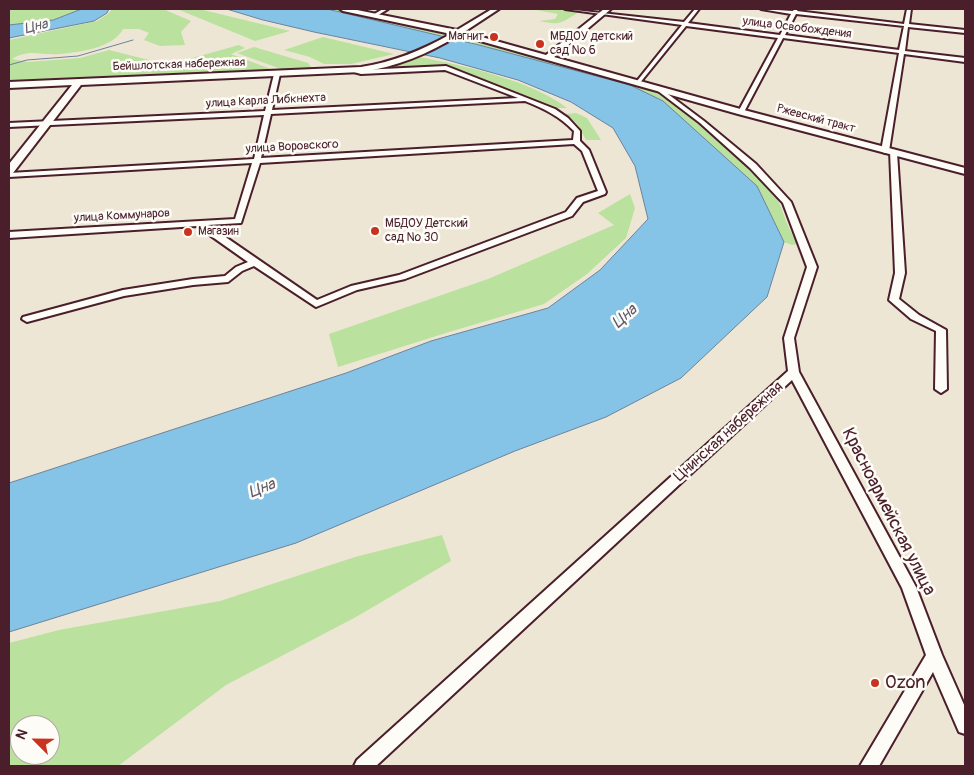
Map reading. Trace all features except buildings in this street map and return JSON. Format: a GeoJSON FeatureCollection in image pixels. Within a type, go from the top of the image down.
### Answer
{"type":"FeatureCollection","features":[{"type":"Feature","properties":{"kind":"main road"},"geometry":{"type":"LineString","coordinates":[[549,57],[605,11]]}},
{"type":"Feature","properties":{"kind":"main road","name":"Цнинская набережная"},"geometry":{"type":"LineString","coordinates":[[455,35],[549,57],[638,82]]}},
{"type":"Feature","properties":{"kind":"street","name":"Цнинская набережная"},"geometry":{"type":"LineString","coordinates":[[342,9],[455,35]]}},
{"type":"Feature","properties":{"kind":"street"},"geometry":{"type":"LineString","coordinates":[[372,16],[386,9]]}},
{"type":"Feature","properties":{"kind":"street","name":"Бейшлотская набережная"},"geometry":{"type":"LineString","coordinates":[[9,85],[350,70],[395,63],[455,35],[496,9]]}},
{"type":"Feature","properties":{"kind":"street","name":"улица Освобождения"},"geometry":{"type":"LineString","coordinates":[[566,9],[605,11],[684,24],[965,60]]}},
{"type":"Feature","properties":{"kind":"street"},"geometry":{"type":"LineString","coordinates":[[638,82],[697,9]]}},
{"type":"Feature","properties":{"kind":"street"},"geometry":{"type":"LineString","coordinates":[[763,9],[796,10],[965,32]]}},
{"type":"Feature","properties":{"kind":"street"},"geometry":{"type":"LineString","coordinates":[[908,9],[889,152],[900,273],[894,300],[915,316],[941,330],[941,389]]}},
{"type":"Feature","properties":{"kind":"street"},"geometry":{"type":"LineString","coordinates":[[741,112],[796,10]]}},
{"type":"Feature","properties":{"kind":"street","name":"Бейшлотская набережная"},"geometry":{"type":"LineString","coordinates":[[255,262],[316,304],[354,288],[402,277],[569,214],[580,200],[602,192],[585,150],[576,142],[576,131],[566,119],[553,110],[446,68],[361,72],[350,70]]}},
{"type":"Feature","properties":{"kind":"street"},"geometry":{"type":"LineString","coordinates":[[257,160],[278,74]]}},
{"type":"Feature","properties":{"kind":"street"},"geometry":{"type":"LineString","coordinates":[[9,171],[79,82]]}},
{"type":"Feature","properties":{"kind":"street","name":"Цнинская набережная"},"geometry":{"type":"LineString","coordinates":[[363,766],[794,372],[789,338],[812,267],[787,202],[746,160],[702,122],[660,90],[638,82]]}},
{"type":"Feature","properties":{"kind":"street","name":"Ржевский тракт"},"geometry":{"type":"LineString","coordinates":[[660,90],[965,171]]}},
{"type":"Feature","properties":{"kind":"street","name":"улица Карла Либкнехта"},"geometry":{"type":"LineString","coordinates":[[9,125],[524,100]]}},
{"type":"Feature","properties":{"kind":"street","name":"улица Воровского"},"geometry":{"type":"LineString","coordinates":[[9,175],[576,142]]}},
{"type":"Feature","properties":{"kind":"street","name":"улица Коммунаров"},"geometry":{"type":"LineString","coordinates":[[9,235],[238,221],[257,160]]}},
{"type":"Feature","properties":{"kind":"street"},"geometry":{"type":"LineString","coordinates":[[200,224],[255,262]]}},
{"type":"Feature","properties":{"kind":"street"},"geometry":{"type":"LineString","coordinates":[[28,319],[123,293],[194,282],[228,279],[239,269],[255,262]]}},
{"type":"Feature","properties":{"kind":"street","name":"Красноармейская улица"},"geometry":{"type":"LineString","coordinates":[[794,372],[909,587],[934,656],[965,726]]}},
{"type":"Feature","properties":{"kind":"street"},"geometry":{"type":"LineString","coordinates":[[869,766],[934,656]]}},
{"type":"Feature","properties":{"kind":"green space"},"geometry":{"type":"Polygon","coordinates":[[[9,9],[82,9],[53,20],[9,25],[9,9]]]}},
{"type":"Feature","properties":{"kind":"green space"},"geometry":{"type":"Polygon","coordinates":[[[112,9],[163,9],[191,21],[181,32],[185,45],[160,46],[144,40],[149,33],[139,29],[123,29],[112,41],[95,48],[60,54],[30,53],[12,59],[28,62],[80,58],[109,50],[153,61],[185,60],[239,45],[245,48],[231,54],[276,71],[9,81],[9,40],[97,21],[112,9]]]}},
{"type":"Feature","properties":{"kind":"green space"},"geometry":{"type":"Polygon","coordinates":[[[177,9],[199,9],[290,31],[255,41],[177,9]]]}},
{"type":"Feature","properties":{"kind":"green space"},"geometry":{"type":"Polygon","coordinates":[[[327,9],[337,9],[440,31],[447,35],[443,36],[327,9]]]}},
{"type":"Feature","properties":{"kind":"green space"},"geometry":{"type":"Polygon","coordinates":[[[536,10],[581,11],[562,22],[553,23],[539,21],[555,19],[558,14],[536,10]]]}},
{"type":"Feature","properties":{"kind":"green space"},"geometry":{"type":"Polygon","coordinates":[[[460,36],[492,43],[638,84],[662,96],[694,120],[759,176],[778,201],[798,244],[792,245],[784,242],[757,186],[630,85],[456,39],[460,36]]]}},
{"type":"Feature","properties":{"kind":"green space"},"geometry":{"type":"Polygon","coordinates":[[[323,37],[394,54],[351,64],[324,64],[310,57],[284,50],[323,37]]]}},
{"type":"Feature","properties":{"kind":"green space"},"geometry":{"type":"Polygon","coordinates":[[[254,47],[308,63],[312,68],[284,70],[237,53],[254,47]]]}},
{"type":"Feature","properties":{"kind":"green space"},"geometry":{"type":"Polygon","coordinates":[[[419,57],[496,75],[517,82],[553,98],[567,108],[552,108],[459,70],[443,66],[375,69],[419,57]]]}},
{"type":"Feature","properties":{"kind":"green space"},"geometry":{"type":"Polygon","coordinates":[[[576,113],[587,118],[601,140],[586,140],[578,125],[566,114],[576,113]]]}},
{"type":"Feature","properties":{"kind":"green space"},"geometry":{"type":"Polygon","coordinates":[[[630,194],[635,208],[626,238],[587,274],[544,304],[338,367],[329,334],[488,279],[614,225],[598,213],[630,194]]]}},
{"type":"Feature","properties":{"kind":"green space"},"geometry":{"type":"Polygon","coordinates":[[[442,535],[451,561],[356,617],[226,685],[118,766],[9,766],[9,643],[59,630],[220,601],[355,557],[442,535]]]}},
{"type":"Feature","properties":{"kind":"water","name":"Цна"},"geometry":{"type":"Polygon","coordinates":[[[82,9],[109,9],[107,13],[94,21],[9,38],[9,25],[53,20],[82,9]]]}},
{"type":"Feature","properties":{"kind":"water","name":"Цна"},"geometry":{"type":"Polygon","coordinates":[[[227,9],[327,9],[479,45],[630,85],[663,101],[757,186],[784,242],[767,297],[681,378],[606,417],[515,451],[296,543],[9,632],[9,483],[346,373],[431,341],[548,308],[600,270],[648,219],[635,166],[613,128],[571,102],[518,80],[440,58],[314,32],[227,9]]]}},
{"type":"Feature","properties":{"kind":"waterway"},"geometry":{"type":"LineString","coordinates":[[9,65],[27,60],[78,56],[133,40]]}},
{"type":"Feature","properties":{"kind":"place","name":"Магнит"},"geometry":{"type":"Point","coordinates":[494,37]}},
{"type":"Feature","properties":{"kind":"place","name":"МБДОУ детский сад № 6"},"geometry":{"type":"Point","coordinates":[540,44]}},
{"type":"Feature","properties":{"kind":"place","name":"МБДОУ Детский сад № 30"},"geometry":{"type":"Point","coordinates":[375,231]}},
{"type":"Feature","properties":{"kind":"place","name":"Магазин"},"geometry":{"type":"Point","coordinates":[188,232]}},
{"type":"Feature","properties":{"kind":"place","name":"Ozon"},"geometry":{"type":"Point","coordinates":[875,683]}}]}
